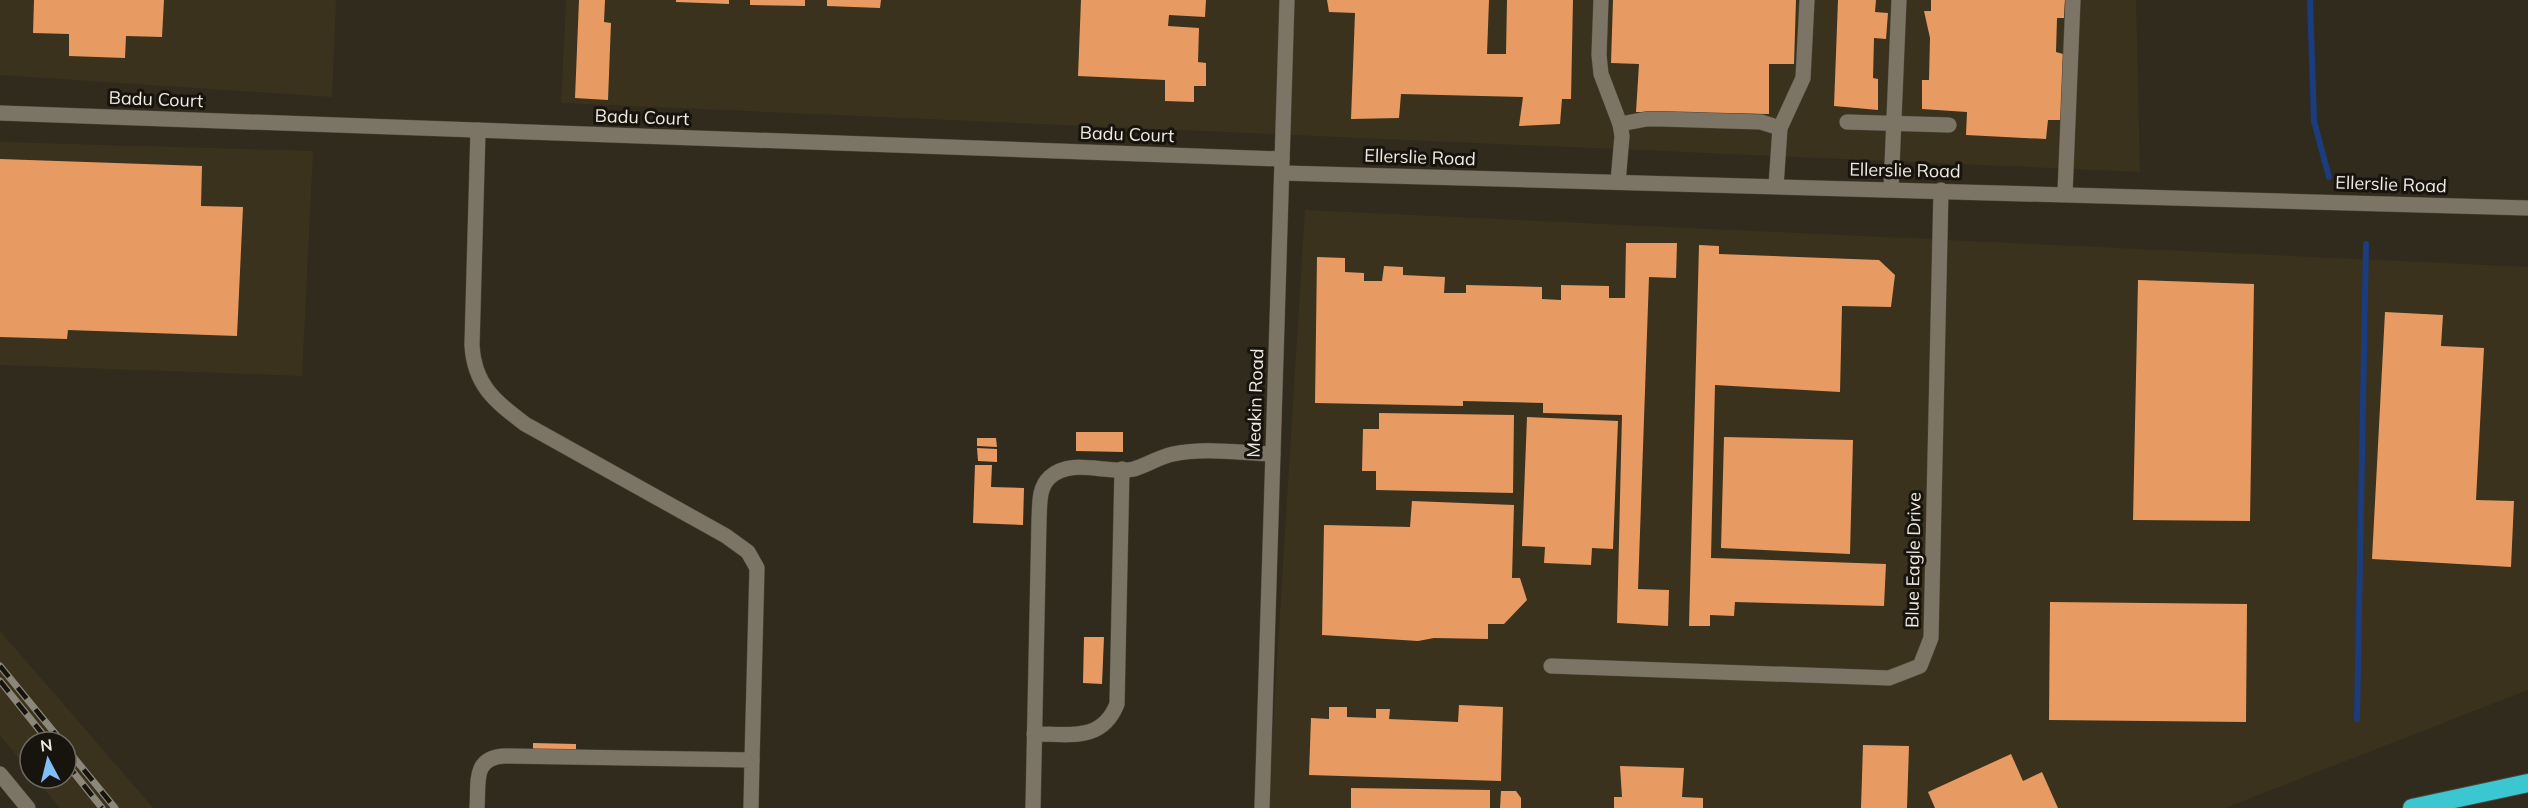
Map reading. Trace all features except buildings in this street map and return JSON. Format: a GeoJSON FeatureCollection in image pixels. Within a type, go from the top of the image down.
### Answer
{"type":"FeatureCollection","features":[{"type":"Feature","properties":{"kind":"highway"},"geometry":{"type":"LineString","coordinates":[[2412,808],[2528,783]]}},
{"type":"Feature","properties":{"kind":"street","name":"Meakin Road"},"geometry":{"type":"LineString","coordinates":[[1262,808],[1287,0]]}},
{"type":"Feature","properties":{"kind":"street"},"geometry":{"type":"LineString","coordinates":[[1601,0],[1599,55],[1601,74],[1620,124],[1622,136],[1618,182]]}},
{"type":"Feature","properties":{"kind":"street"},"geometry":{"type":"LineString","coordinates":[[1776,186],[1780,128],[1803,78],[1807,0]]}},
{"type":"Feature","properties":{"kind":"street"},"geometry":{"type":"LineString","coordinates":[[1891,189],[1899,0]]}},
{"type":"Feature","properties":{"kind":"street"},"geometry":{"type":"LineString","coordinates":[[2065,194],[2073,0]]}},
{"type":"Feature","properties":{"kind":"street","name":"Badu Court"},"geometry":{"type":"LineString","coordinates":[[0,113],[478,130],[1282,166]]}},
{"type":"Feature","properties":{"kind":"street"},"geometry":{"type":"LineString","coordinates":[[1620,124],[1662,119],[1761,122],[1780,128]]}},
{"type":"Feature","properties":{"kind":"street"},"geometry":{"type":"LineString","coordinates":[[1847,122],[1949,124]]}},
{"type":"Feature","properties":{"kind":"street"},"geometry":{"type":"LineString","coordinates":[[478,130],[472,345],[476,371],[483,385],[497,402],[525,424],[726,536],[748,552],[757,568],[751,808]]}},
{"type":"Feature","properties":{"kind":"street","name":"Ellerslie Road"},"geometry":{"type":"LineString","coordinates":[[1282,166],[1618,182],[2528,208]]}},
{"type":"Feature","properties":{"kind":"street","name":"Blue Eagle Drive"},"geometry":{"type":"LineString","coordinates":[[1551,666],[1889,678],[1920,666],[1931,638],[1941,190]]}},
{"type":"Feature","properties":{"kind":"street"},"geometry":{"type":"LineString","coordinates":[[1033,808],[1041,489],[1052,476],[1067,468],[1133,469],[1162,457],[1184,452],[1273,454]]}},
{"type":"Feature","properties":{"kind":"street"},"geometry":{"type":"LineString","coordinates":[[1034,734],[1083,734],[1099,730],[1112,718],[1117,704],[1122,469]]}},
{"type":"Feature","properties":{"kind":"street"},"geometry":{"type":"LineString","coordinates":[[477,808],[479,773],[482,764],[492,757],[617,759],[658,757],[752,760]]}},
{"type":"Feature","properties":{"kind":"street"},"geometry":{"type":"LineString","coordinates":[[0,774],[28,808]]}},
{"type":"Feature","properties":{"kind":"shaded area"},"geometry":{"type":"Polygon","coordinates":[[[0,0],[336,0],[332,97],[0,75],[0,0]]]}},
{"type":"Feature","properties":{"kind":"shaded area"},"geometry":{"type":"Polygon","coordinates":[[[566,0],[2136,0],[2140,172],[561,103],[566,0]]]}},
{"type":"Feature","properties":{"kind":"shaded area"},"geometry":{"type":"Polygon","coordinates":[[[0,142],[313,151],[302,376],[0,365],[0,142]]]}},
{"type":"Feature","properties":{"kind":"shaded area"},"geometry":{"type":"Polygon","coordinates":[[[1305,210],[2528,267],[2528,690],[2225,808],[1268,808],[1305,210]]]}},
{"type":"Feature","properties":{"kind":"shaded area"},"geometry":{"type":"Polygon","coordinates":[[[0,631],[153,808],[60,808],[45,790],[78,790],[78,730],[18,730],[18,757],[0,735],[0,631]]]}},
{"type":"Feature","properties":{"kind":"waterway"},"geometry":{"type":"LineString","coordinates":[[2310,0],[2314,121],[2329,177]]}},
{"type":"Feature","properties":{"kind":"waterway"},"geometry":{"type":"LineString","coordinates":[[2357,719],[2366,244]]}},
{"type":"Feature","properties":{"kind":"railway"},"geometry":{"type":"LineString","coordinates":[[0,666],[52,730]]}},
{"type":"Feature","properties":{"kind":"railway"},"geometry":{"type":"LineString","coordinates":[[0,681],[39,730]]}},
{"type":"Feature","properties":{"kind":"railway"},"geometry":{"type":"LineString","coordinates":[[78,763],[115,808]]}},
{"type":"Feature","properties":{"kind":"railway"},"geometry":{"type":"LineString","coordinates":[[78,778],[102,808]]}}]}
